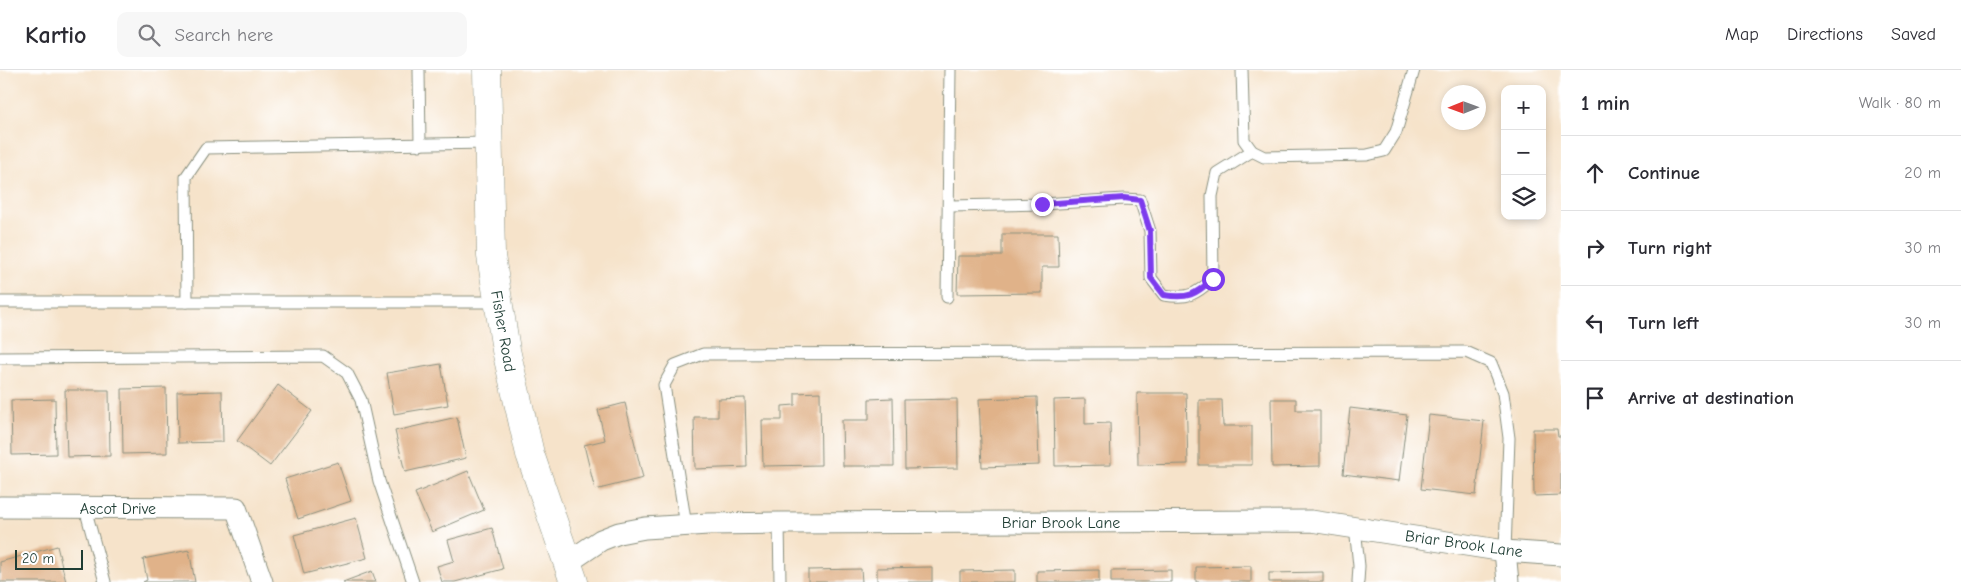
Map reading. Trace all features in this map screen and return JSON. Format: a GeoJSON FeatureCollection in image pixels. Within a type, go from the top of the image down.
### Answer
{"type":"FeatureCollection","features":[{"type":"Feature","properties":{"kind":"street","name":"Fisher Road"},"geometry":{"type":"LineString","coordinates":[[487,70],[487,143],[491,256],[498,302],[506,350],[530,454],[570,572]]}},
{"type":"Feature","properties":{"kind":"street","name":"Ascot Drive"},"geometry":{"type":"LineString","coordinates":[[0,507],[236,508],[262,582]]}},
{"type":"Feature","properties":{"kind":"street","name":"Briar Brook Lane"},"geometry":{"type":"LineString","coordinates":[[570,572],[601,540],[620,533],[646,528],[779,523],[1311,520],[1505,551],[1561,554]]}},
{"type":"Feature","properties":{"kind":"street"},"geometry":{"type":"LineString","coordinates":[[1505,551],[1508,582]]}},
{"type":"Feature","properties":{"kind":"lane"},"geometry":{"type":"LineString","coordinates":[[419,70],[420,144]]}},
{"type":"Feature","properties":{"kind":"lane"},"geometry":{"type":"LineString","coordinates":[[947,297],[950,206],[950,70]]}},
{"type":"Feature","properties":{"kind":"lane"},"geometry":{"type":"LineString","coordinates":[[1242,70],[1244,140],[1252,151],[1264,157],[1367,155],[1384,150],[1396,132],[1414,70]]}},
{"type":"Feature","properties":{"kind":"lane"},"geometry":{"type":"LineString","coordinates":[[187,302],[186,177],[206,148],[487,143]]}},
{"type":"Feature","properties":{"kind":"lane"},"geometry":{"type":"LineString","coordinates":[[950,206],[1042,204],[1124,198],[1140,200],[1150,231],[1151,278],[1164,295],[1180,298],[1199,292],[1213,279],[1212,196],[1217,172],[1252,151]]}},
{"type":"Feature","properties":{"kind":"lane"},"geometry":{"type":"LineString","coordinates":[[0,302],[498,302]]}},
{"type":"Feature","properties":{"kind":"lane"},"geometry":{"type":"LineString","coordinates":[[686,526],[664,385],[675,365],[703,354],[1466,352],[1491,363],[1502,393],[1508,438],[1505,551]]}},
{"type":"Feature","properties":{"kind":"lane"},"geometry":{"type":"LineString","coordinates":[[0,358],[323,356],[348,373],[360,400],[379,480],[413,582]]}},
{"type":"Feature","properties":{"kind":"lane"},"geometry":{"type":"LineString","coordinates":[[85,508],[105,582]]}},
{"type":"Feature","properties":{"kind":"lane"},"geometry":{"type":"LineString","coordinates":[[779,523],[780,582]]}},
{"type":"Feature","properties":{"kind":"lane"},"geometry":{"type":"LineString","coordinates":[[1355,527],[1359,566],[1358,582]]}},
{"type":"Feature","properties":{"kind":"building"},"geometry":{"type":"Polygon","coordinates":[[[1002,234],[1058,234],[1059,267],[1042,267],[1042,293],[957,294],[958,256],[1002,256],[1002,234]]]}},
{"type":"Feature","properties":{"kind":"building"},"geometry":{"type":"Polygon","coordinates":[[[441,364],[448,405],[394,414],[387,373],[441,364]]]}},
{"type":"Feature","properties":{"kind":"building"},"geometry":{"type":"Polygon","coordinates":[[[278,385],[312,411],[270,466],[237,441],[278,385]]]}},
{"type":"Feature","properties":{"kind":"building"},"geometry":{"type":"Polygon","coordinates":[[[166,388],[167,453],[123,454],[122,389],[166,388]]]}},
{"type":"Feature","properties":{"kind":"building"},"geometry":{"type":"Polygon","coordinates":[[[65,390],[109,390],[110,456],[67,457],[65,390]]]}},
{"type":"Feature","properties":{"kind":"building"},"geometry":{"type":"Polygon","coordinates":[[[222,391],[223,442],[178,443],[177,392],[222,391]]]}},
{"type":"Feature","properties":{"kind":"building"},"geometry":{"type":"Polygon","coordinates":[[[820,392],[821,465],[763,466],[762,420],[782,420],[782,406],[795,405],[795,393],[820,392]]]}},
{"type":"Feature","properties":{"kind":"building"},"geometry":{"type":"Polygon","coordinates":[[[1137,393],[1186,393],[1188,464],[1138,465],[1137,393]]]}},
{"type":"Feature","properties":{"kind":"building"},"geometry":{"type":"Polygon","coordinates":[[[1037,397],[1039,465],[982,467],[979,399],[1037,397]]]}},
{"type":"Feature","properties":{"kind":"building"},"geometry":{"type":"Polygon","coordinates":[[[745,398],[747,467],[695,469],[694,417],[718,417],[718,399],[745,398]]]}},
{"type":"Feature","properties":{"kind":"building"},"geometry":{"type":"Polygon","coordinates":[[[893,398],[894,466],[843,466],[842,420],[869,420],[869,399],[893,398]]]}},
{"type":"Feature","properties":{"kind":"building"},"geometry":{"type":"Polygon","coordinates":[[[55,399],[56,454],[12,455],[11,400],[55,399]]]}},
{"type":"Feature","properties":{"kind":"building"},"geometry":{"type":"Polygon","coordinates":[[[957,399],[958,468],[905,469],[904,400],[957,399]]]}},
{"type":"Feature","properties":{"kind":"building"},"geometry":{"type":"Polygon","coordinates":[[[1085,399],[1085,424],[1110,423],[1111,465],[1055,466],[1054,400],[1085,399]]]}},
{"type":"Feature","properties":{"kind":"building"},"geometry":{"type":"Polygon","coordinates":[[[1271,399],[1296,399],[1296,410],[1320,410],[1320,466],[1272,467],[1271,399]]]}},
{"type":"Feature","properties":{"kind":"building"},"geometry":{"type":"Polygon","coordinates":[[[1199,400],[1222,400],[1223,426],[1252,426],[1252,465],[1199,465],[1199,400]]]}},
{"type":"Feature","properties":{"kind":"building"},"geometry":{"type":"Polygon","coordinates":[[[625,403],[643,478],[595,490],[584,445],[605,440],[598,410],[625,403]]]}},
{"type":"Feature","properties":{"kind":"building"},"geometry":{"type":"Polygon","coordinates":[[[1350,408],[1407,415],[1399,481],[1343,474],[1350,408]]]}},
{"type":"Feature","properties":{"kind":"building"},"geometry":{"type":"Polygon","coordinates":[[[1429,415],[1484,421],[1476,495],[1421,489],[1429,415]]]}},
{"type":"Feature","properties":{"kind":"building"},"geometry":{"type":"Polygon","coordinates":[[[457,417],[466,458],[405,472],[395,431],[457,417]]]}},
{"type":"Feature","properties":{"kind":"building"},"geometry":{"type":"Polygon","coordinates":[[[1533,429],[1557,429],[1558,436],[1561,436],[1561,495],[1534,496],[1533,429]]]}},
{"type":"Feature","properties":{"kind":"building"},"geometry":{"type":"Polygon","coordinates":[[[338,462],[351,501],[298,519],[285,479],[338,462]]]}},
{"type":"Feature","properties":{"kind":"building"},"geometry":{"type":"Polygon","coordinates":[[[468,471],[484,510],[432,532],[415,493],[468,471]]]}},
{"type":"Feature","properties":{"kind":"building"},"geometry":{"type":"Polygon","coordinates":[[[356,518],[367,558],[304,574],[294,535],[356,518]]]}},
{"type":"Feature","properties":{"kind":"building"},"geometry":{"type":"Polygon","coordinates":[[[492,528],[503,569],[455,582],[442,582],[437,566],[454,561],[448,540],[492,528]]]}},
{"type":"Feature","properties":{"kind":"building"},"geometry":{"type":"Polygon","coordinates":[[[57,546],[66,582],[0,582],[0,562],[57,546]]]}},
{"type":"Feature","properties":{"kind":"building"},"geometry":{"type":"Polygon","coordinates":[[[189,550],[195,582],[143,582],[147,580],[143,559],[189,550]]]}},
{"type":"Feature","properties":{"kind":"building"},"geometry":{"type":"Polygon","coordinates":[[[1251,566],[1251,582],[1196,582],[1196,567],[1251,566]]]}},
{"type":"Feature","properties":{"kind":"building"},"geometry":{"type":"Polygon","coordinates":[[[932,567],[932,582],[877,582],[877,568],[932,567]]]}},
{"type":"Feature","properties":{"kind":"building"},"geometry":{"type":"Polygon","coordinates":[[[861,569],[862,582],[808,582],[808,570],[861,569]]]}},
{"type":"Feature","properties":{"kind":"building"},"geometry":{"type":"Polygon","coordinates":[[[1015,570],[1015,582],[960,582],[960,571],[1015,570]]]}},
{"type":"Feature","properties":{"kind":"building"},"geometry":{"type":"Polygon","coordinates":[[[1099,570],[1099,582],[1037,582],[1037,571],[1099,570]]]}},
{"type":"Feature","properties":{"kind":"building"},"geometry":{"type":"Polygon","coordinates":[[[1171,570],[1171,582],[1111,582],[1111,571],[1171,570]]]}},
{"type":"Feature","properties":{"kind":"building"},"geometry":{"type":"Polygon","coordinates":[[[372,571],[376,582],[343,582],[372,571]]]}},
{"type":"Feature","properties":{"kind":"building"},"geometry":{"type":"Polygon","coordinates":[[[1323,572],[1323,582],[1269,582],[1269,573],[1323,572]]]}},
{"type":"Feature","properties":{"kind":"route"},"geometry":{"type":"LineString","coordinates":[[1042,204],[1124,198],[1140,200],[1150,231],[1151,278],[1164,295],[1180,298],[1199,292],[1213,279]]}}]}
